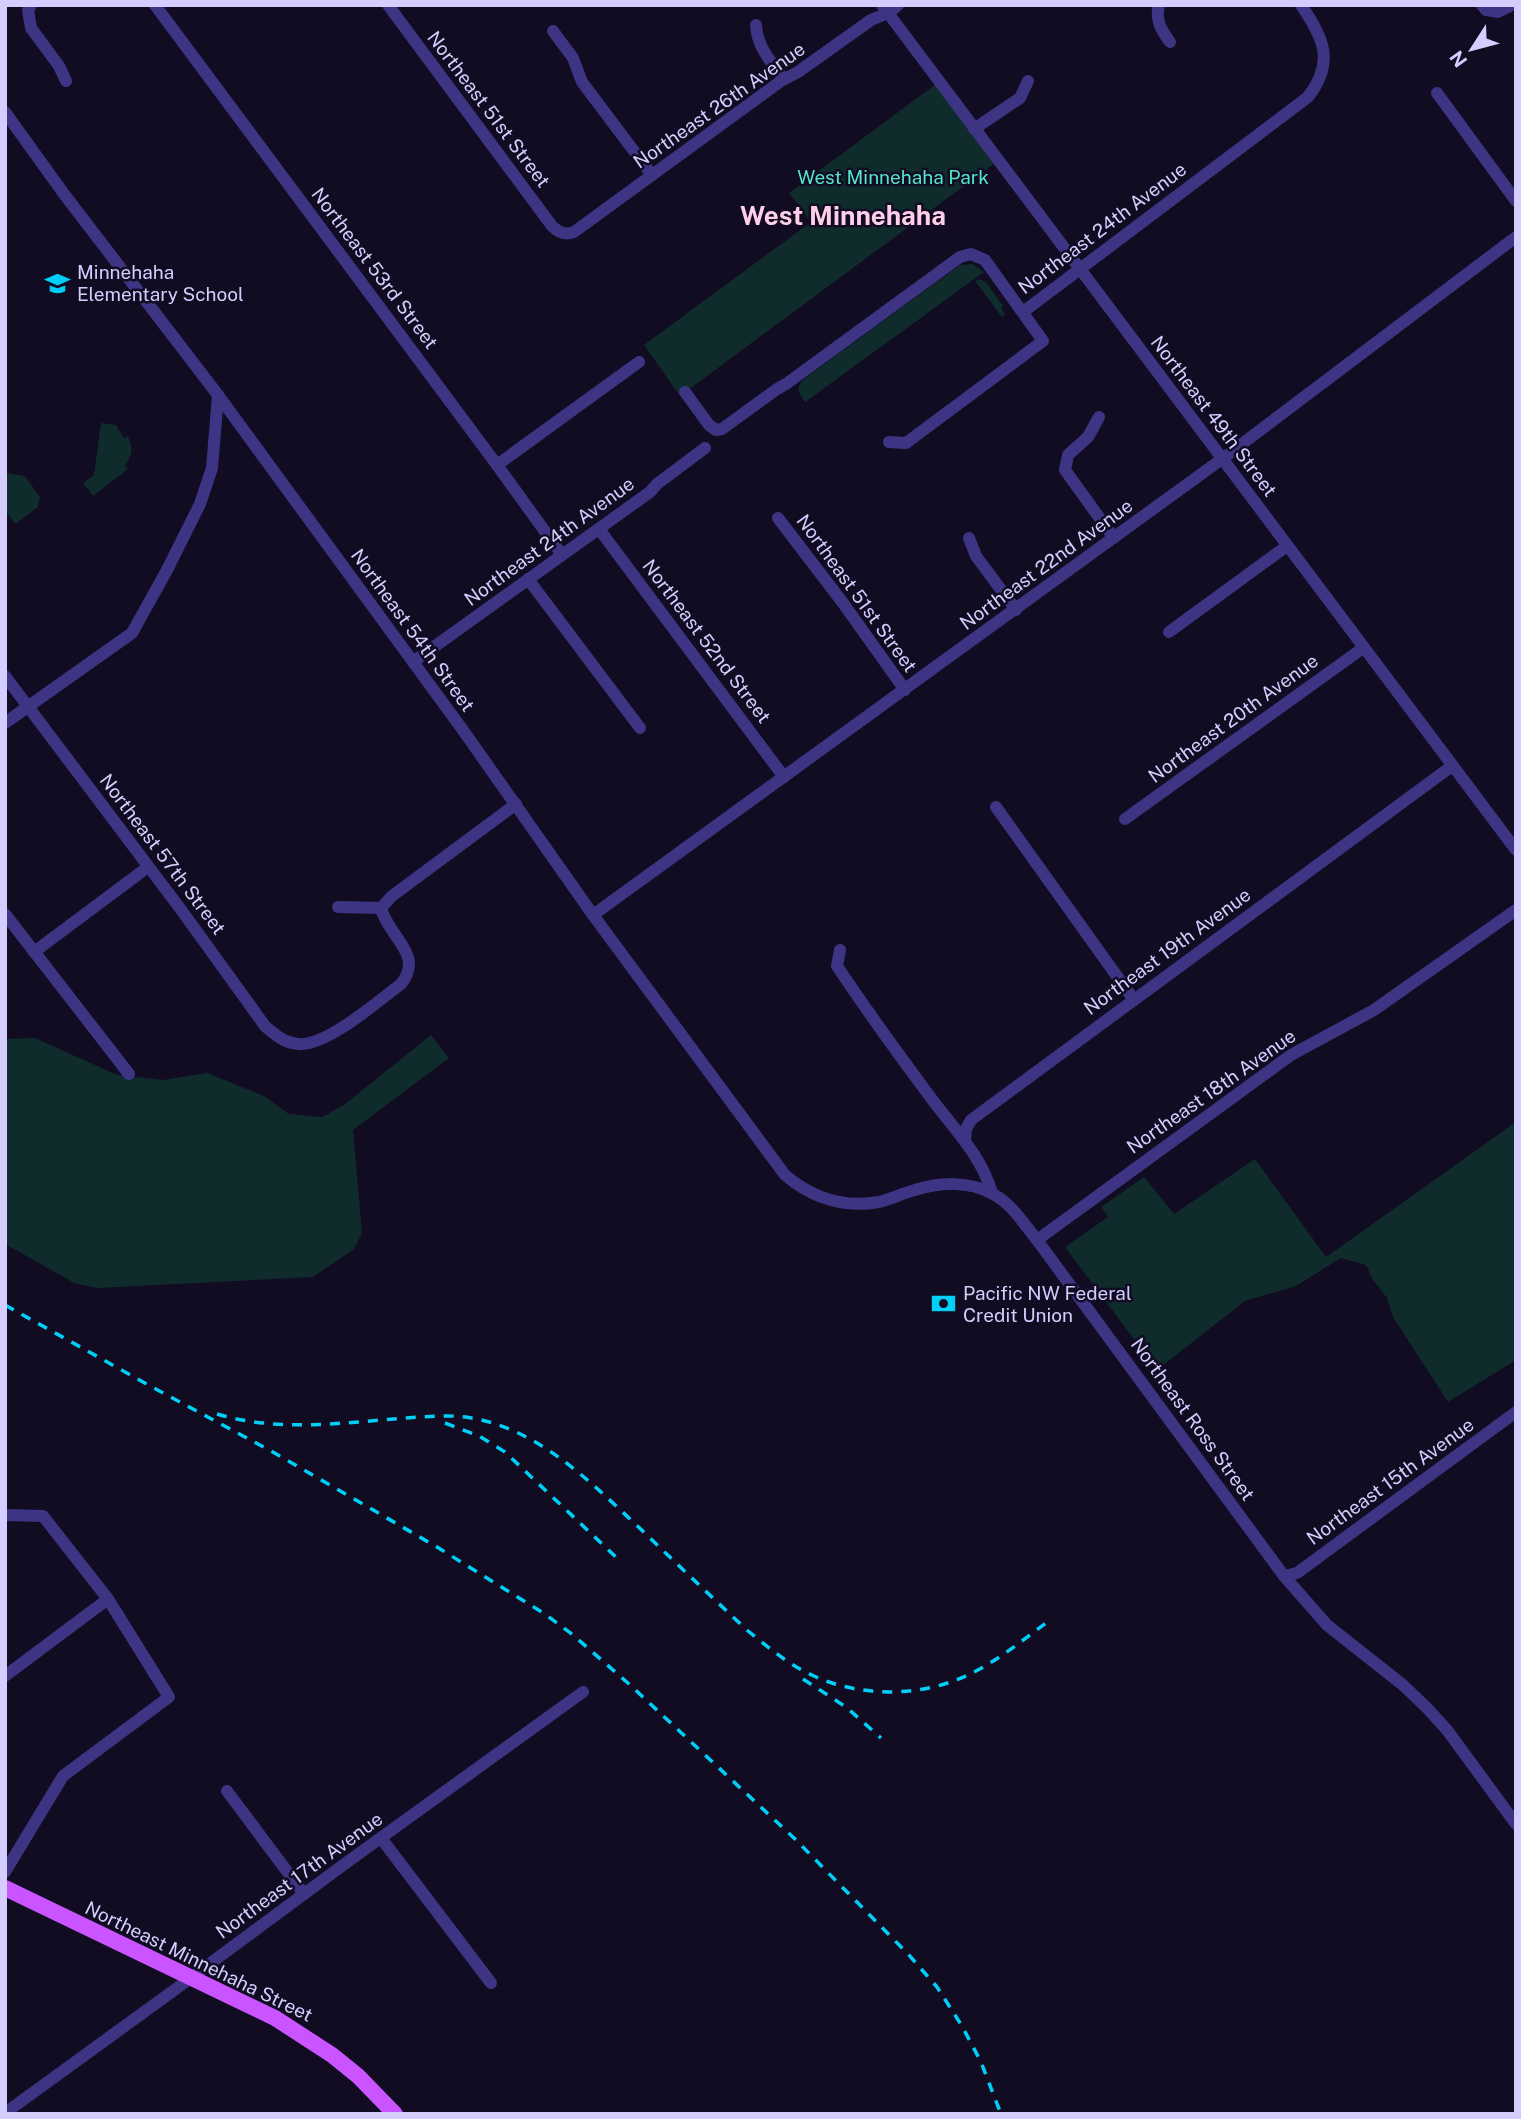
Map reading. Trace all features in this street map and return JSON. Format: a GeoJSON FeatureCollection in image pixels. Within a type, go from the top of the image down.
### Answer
{"type":"FeatureCollection","features":[{"type":"Feature","properties":{"kind":"main road","name":"Northeast Minnehaha Street"},"geometry":{"type":"LineString","coordinates":[[5,1888],[275,2018],[304,2035],[358,2076],[396,2114]]}},
{"type":"Feature","properties":{"kind":"street","name":"Northeast 53rd Street"},"geometry":{"type":"LineString","coordinates":[[155,5],[562,555]]}},
{"type":"Feature","properties":{"kind":"street","name":"Northeast 51st Street"},"geometry":{"type":"LineString","coordinates":[[388,5],[552,226],[562,233]]}},
{"type":"Feature","properties":{"kind":"street"},"geometry":{"type":"LineString","coordinates":[[1159,5],[1159,27],[1170,42]]}},
{"type":"Feature","properties":{"kind":"street","name":"Northeast 24th Avenue"},"geometry":{"type":"LineString","coordinates":[[685,392],[709,425],[716,430],[722,429],[960,257],[971,254],[985,260],[1023,312],[1308,97],[1317,85],[1324,65],[1323,44],[1301,5]]}},
{"type":"Feature","properties":{"kind":"street"},"geometry":{"type":"LineString","coordinates":[[1482,5],[1486,10],[1498,12],[1512,5]]}},
{"type":"Feature","properties":{"kind":"street"},"geometry":{"type":"LineString","coordinates":[[29,8],[31,28],[59,66],[66,81]]}},
{"type":"Feature","properties":{"kind":"street","name":"Northeast 26th Avenue"},"geometry":{"type":"LineString","coordinates":[[562,233],[574,232],[784,79],[800,71],[889,8]]}},
{"type":"Feature","properties":{"kind":"street","name":"Northeast 49th Street"},"geometry":{"type":"LineString","coordinates":[[889,8],[974,129],[1516,850]]}},
{"type":"Feature","properties":{"kind":"street"},"geometry":{"type":"LineString","coordinates":[[756,25],[761,48],[784,79]]}},
{"type":"Feature","properties":{"kind":"street"},"geometry":{"type":"LineString","coordinates":[[553,31],[573,58],[582,82],[652,176]]}},
{"type":"Feature","properties":{"kind":"street"},"geometry":{"type":"LineString","coordinates":[[974,129],[1020,98],[1028,81]]}},
{"type":"Feature","properties":{"kind":"street"},"geometry":{"type":"LineString","coordinates":[[1437,93],[1516,201]]}},
{"type":"Feature","properties":{"kind":"street","name":"Northeast 54th Street"},"geometry":{"type":"LineString","coordinates":[[5,112],[218,395],[516,804],[593,915],[785,1175]]}},
{"type":"Feature","properties":{"kind":"street","name":"Northeast 22nd Avenue"},"geometry":{"type":"LineString","coordinates":[[593,915],[1222,459],[1516,237]]}},
{"type":"Feature","properties":{"kind":"street"},"geometry":{"type":"LineString","coordinates":[[889,442],[906,443],[1044,341],[1023,312]]}},
{"type":"Feature","properties":{"kind":"street"},"geometry":{"type":"LineString","coordinates":[[497,465],[639,362]]}},
{"type":"Feature","properties":{"kind":"street"},"geometry":{"type":"LineString","coordinates":[[5,723],[132,633],[200,504],[212,468],[218,395]]}},
{"type":"Feature","properties":{"kind":"street"},"geometry":{"type":"LineString","coordinates":[[1099,417],[1088,437],[1068,455],[1065,465],[1067,474],[1114,538]]}},
{"type":"Feature","properties":{"kind":"street","name":"Northeast 24th Avenue"},"geometry":{"type":"LineString","coordinates":[[413,662],[599,529],[705,448]]}},
{"type":"Feature","properties":{"kind":"street","name":"Northeast 51st Street"},"geometry":{"type":"LineString","coordinates":[[778,518],[844,603],[905,690]]}},
{"type":"Feature","properties":{"kind":"street","name":"Northeast 52nd Street"},"geometry":{"type":"LineString","coordinates":[[599,529],[784,776]]}},
{"type":"Feature","properties":{"kind":"street"},"geometry":{"type":"LineString","coordinates":[[969,538],[976,556],[1016,610]]}},
{"type":"Feature","properties":{"kind":"street"},"geometry":{"type":"LineString","coordinates":[[1169,632],[1287,546]]}},
{"type":"Feature","properties":{"kind":"street"},"geometry":{"type":"LineString","coordinates":[[528,579],[640,727]]}},
{"type":"Feature","properties":{"kind":"street","name":"Northeast 20th Avenue"},"geometry":{"type":"LineString","coordinates":[[1125,819],[1363,648]]}},
{"type":"Feature","properties":{"kind":"street","name":"Northeast 57th Street"},"geometry":{"type":"LineString","coordinates":[[5,676],[265,1026],[280,1038],[297,1044],[312,1044],[330,1036],[406,978],[410,966],[407,951],[384,919],[381,908]]}},
{"type":"Feature","properties":{"kind":"street","name":"Northeast 19th Avenue"},"geometry":{"type":"LineString","coordinates":[[965,1140],[966,1129],[971,1120],[1452,766]]}},
{"type":"Feature","properties":{"kind":"street"},"geometry":{"type":"LineString","coordinates":[[338,906],[381,908],[392,896],[516,804]]}},
{"type":"Feature","properties":{"kind":"street"},"geometry":{"type":"LineString","coordinates":[[996,807],[1134,999]]}},
{"type":"Feature","properties":{"kind":"street"},"geometry":{"type":"LineString","coordinates":[[34,952],[148,867]]}},
{"type":"Feature","properties":{"kind":"street","name":"Northeast 18th Avenue"},"geometry":{"type":"LineString","coordinates":[[1037,1240],[1290,1055],[1374,1010],[1516,910]]}},
{"type":"Feature","properties":{"kind":"street"},"geometry":{"type":"LineString","coordinates":[[5,915],[129,1074]]}},
{"type":"Feature","properties":{"kind":"street"},"geometry":{"type":"LineString","coordinates":[[840,950],[837,966],[878,1027],[949,1123],[965,1140],[987,1175],[992,1193]]}},
{"type":"Feature","properties":{"kind":"street","name":"Northeast Ross Street"},"geometry":{"type":"LineString","coordinates":[[785,1175],[809,1192],[830,1201],[852,1203],[882,1201],[915,1189],[950,1183],[966,1185],[992,1193],[1017,1215],[1284,1576],[1327,1625],[1403,1685],[1428,1709],[1447,1730],[1516,1824]]}},
{"type":"Feature","properties":{"kind":"street","name":"Northeast 15th Avenue"},"geometry":{"type":"LineString","coordinates":[[1284,1576],[1297,1573],[1516,1412]]}},
{"type":"Feature","properties":{"kind":"street"},"geometry":{"type":"LineString","coordinates":[[5,1514],[43,1516],[108,1599],[169,1697],[63,1776],[5,1872]]}},
{"type":"Feature","properties":{"kind":"street"},"geometry":{"type":"LineString","coordinates":[[5,1675],[108,1599]]}},
{"type":"Feature","properties":{"kind":"street","name":"Northeast 17th Avenue"},"geometry":{"type":"LineString","coordinates":[[5,2113],[583,1692]]}},
{"type":"Feature","properties":{"kind":"street"},"geometry":{"type":"LineString","coordinates":[[227,1791],[304,1894]]}},
{"type":"Feature","properties":{"kind":"street"},"geometry":{"type":"LineString","coordinates":[[382,1838],[491,1983]]}},
{"type":"Feature","properties":{"kind":"green space","name":"West Minnehaha Park"},"geometry":{"type":"Polygon","coordinates":[[[936,84],[995,163],[680,396],[644,345],[811,222],[789,193],[936,84]]]}},
{"type":"Feature","properties":{"kind":"green space"},"geometry":{"type":"Polygon","coordinates":[[[973,264],[984,272],[805,402],[799,390],[804,379],[960,265],[973,264]]]}},
{"type":"Feature","properties":{"kind":"green space"},"geometry":{"type":"Polygon","coordinates":[[[979,279],[986,282],[1003,306],[1001,308],[1005,314],[1002,317],[975,281],[979,279]]]}},
{"type":"Feature","properties":{"kind":"green space"},"geometry":{"type":"Polygon","coordinates":[[[101,423],[116,425],[124,438],[128,436],[131,451],[125,465],[128,469],[93,496],[83,483],[94,475],[101,423]]]}},
{"type":"Feature","properties":{"kind":"green space"},"geometry":{"type":"Polygon","coordinates":[[[5,473],[25,476],[40,497],[38,507],[15,524],[5,510],[5,473]]]}},
{"type":"Feature","properties":{"kind":"green space"},"geometry":{"type":"Polygon","coordinates":[[[431,1035],[449,1058],[353,1130],[362,1233],[354,1249],[313,1277],[98,1288],[76,1284],[5,1244],[5,1039],[35,1038],[117,1075],[163,1080],[207,1073],[264,1096],[289,1114],[322,1117],[344,1105],[431,1035]]]}},
{"type":"Feature","properties":{"kind":"green space"},"geometry":{"type":"Polygon","coordinates":[[[1516,1122],[1516,1360],[1448,1402],[1393,1317],[1387,1298],[1373,1280],[1366,1265],[1341,1258],[1296,1286],[1245,1301],[1157,1370],[1065,1247],[1108,1217],[1101,1207],[1144,1177],[1174,1214],[1255,1159],[1326,1257],[1516,1122]]]}},
{"type":"Feature","properties":{"kind":"railway"},"geometry":{"type":"LineString","coordinates":[[5,1305],[271,1451],[437,1547],[545,1614],[573,1635],[795,1839],[908,1954],[937,1987],[962,2026],[981,2062],[1001,2114]]}},
{"type":"Feature","properties":{"kind":"railway"},"geometry":{"type":"LineString","coordinates":[[217,1414],[273,1424],[329,1424],[443,1416],[474,1418],[503,1426],[556,1455],[580,1474],[748,1631],[772,1650],[814,1676],[852,1688],[913,1691],[952,1682],[991,1662],[1050,1620]]}},
{"type":"Feature","properties":{"kind":"railway"},"geometry":{"type":"LineString","coordinates":[[445,1423],[479,1436],[505,1452],[619,1560]]}},
{"type":"Feature","properties":{"kind":"railway"},"geometry":{"type":"LineString","coordinates":[[803,1679],[846,1707],[881,1738]]}},
{"type":"Feature","properties":{"kind":"place","name":"Minnehaha Elementary School"},"geometry":{"type":"Point","coordinates":[57,283]}},
{"type":"Feature","properties":{"kind":"place","name":"Pacific NW Federal Credit Union"},"geometry":{"type":"Point","coordinates":[943,1304]}},
{"type":"Feature","properties":{"kind":"district","name":"West Minnehaha"},"geometry":{"type":"Point","coordinates":[843,215]}}]}
